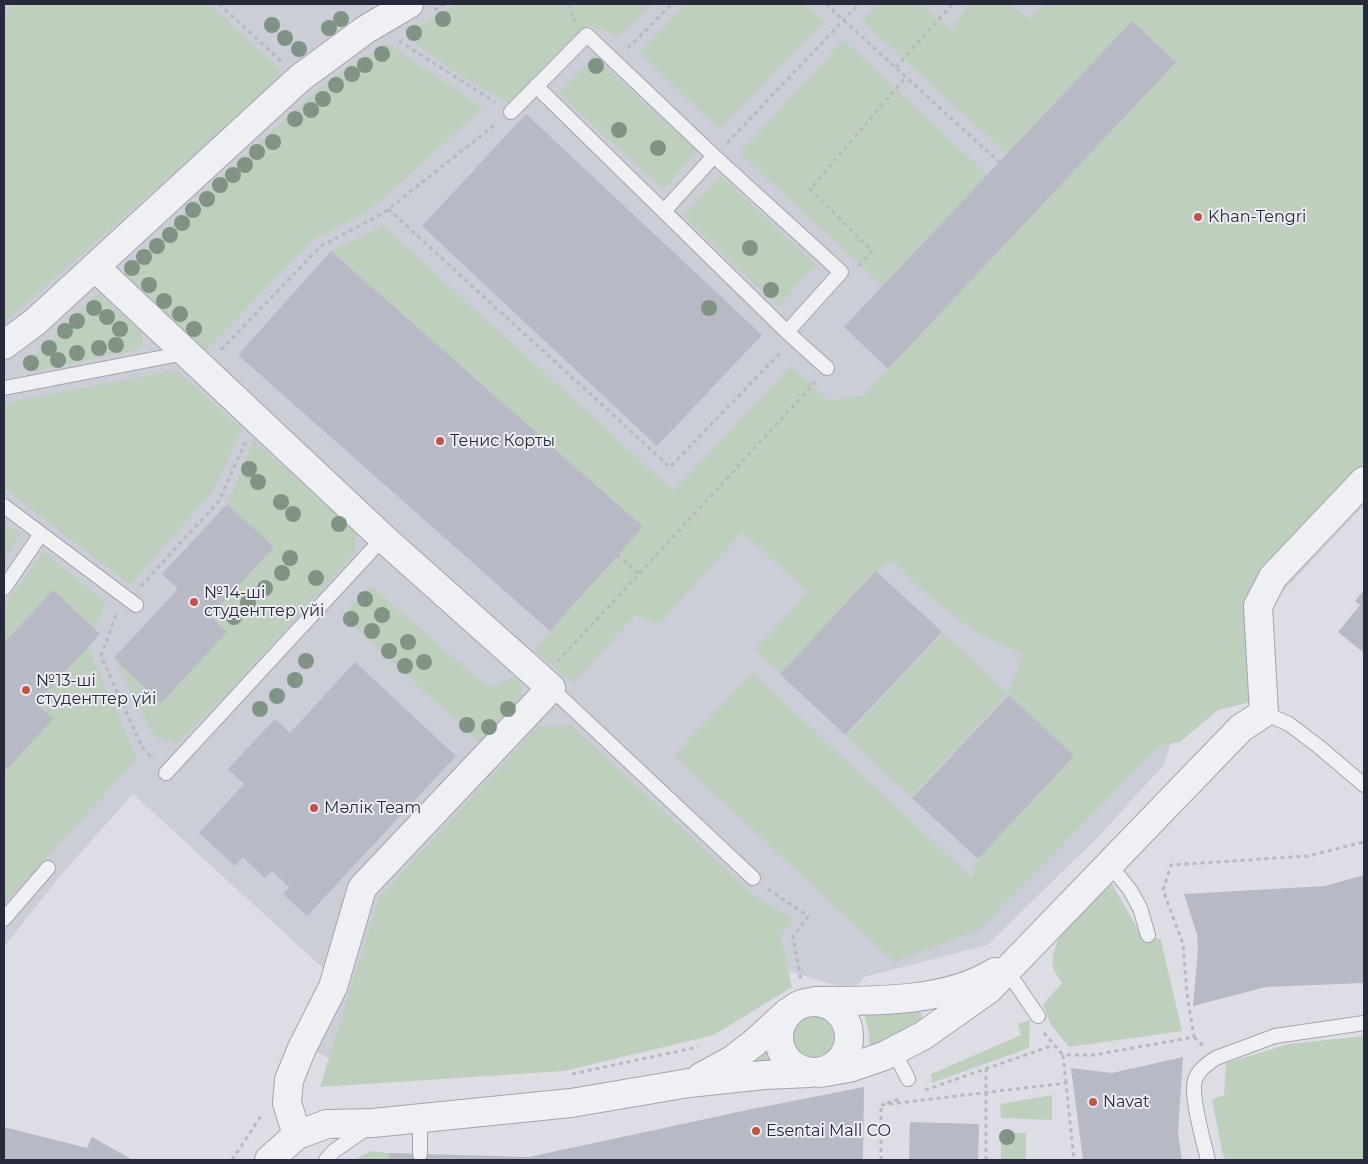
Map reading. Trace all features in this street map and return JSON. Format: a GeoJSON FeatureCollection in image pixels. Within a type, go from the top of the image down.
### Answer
{"type":"FeatureCollection","features":[{"type":"Feature","properties":{"kind":"street"},"geometry":{"type":"LineString","coordinates":[[4,345],[35,322],[300,78],[365,30],[409,4]]}},
{"type":"Feature","properties":{"kind":"street"},"geometry":{"type":"LineString","coordinates":[[95,267],[383,538],[546,684],[362,888],[333,987],[302,1048],[289,1080],[287,1103],[297,1148]]}},
{"type":"Feature","properties":{"kind":"street"},"geometry":{"type":"LineString","coordinates":[[269,1160],[277,1151],[316,1144],[372,1123],[571,1103],[689,1082],[764,1075],[815,1073],[849,1068],[870,1062],[924,1035],[989,990],[1241,728],[1264,713],[1258,606],[1273,577],[1364,481]]}},
{"type":"Feature","properties":{"kind":"street"},"geometry":{"type":"LineString","coordinates":[[689,1082],[732,1060],[802,1001],[874,1001],[945,991],[974,983],[1029,949]]}},
{"type":"Feature","properties":{"kind":"street"},"geometry":{"type":"LineString","coordinates":[[802,1001],[828,1004],[838,1010],[846,1020],[850,1032],[850,1044],[845,1056],[837,1065],[815,1073],[800,1070],[790,1064],[783,1054],[779,1042],[779,1030],[784,1019],[802,1001]]}},
{"type":"Feature","properties":{"kind":"lane"},"geometry":{"type":"LineString","coordinates":[[511,112],[587,34],[714,156],[841,272],[791,335]]}},
{"type":"Feature","properties":{"kind":"lane"},"geometry":{"type":"LineString","coordinates":[[536,86],[827,368]]}},
{"type":"Feature","properties":{"kind":"lane"},"geometry":{"type":"LineString","coordinates":[[664,211],[714,156]]}},
{"type":"Feature","properties":{"kind":"lane"},"geometry":{"type":"LineString","coordinates":[[4,388],[186,353]]}},
{"type":"Feature","properties":{"kind":"lane"},"geometry":{"type":"LineString","coordinates":[[4,506],[129,600]]}},
{"type":"Feature","properties":{"kind":"lane"},"geometry":{"type":"LineString","coordinates":[[4,588],[41,534]]}},
{"type":"Feature","properties":{"kind":"lane"},"geometry":{"type":"LineString","coordinates":[[166,774],[383,538]]}},
{"type":"Feature","properties":{"kind":"lane"},"geometry":{"type":"LineString","coordinates":[[546,684],[752,878]]}},
{"type":"Feature","properties":{"kind":"lane"},"geometry":{"type":"LineString","coordinates":[[1264,713],[1288,724],[1318,746],[1364,786]]}},
{"type":"Feature","properties":{"kind":"lane"},"geometry":{"type":"LineString","coordinates":[[1110,865],[1130,890],[1140,908],[1148,935]]}},
{"type":"Feature","properties":{"kind":"lane"},"geometry":{"type":"LineString","coordinates":[[4,919],[48,868]]}},
{"type":"Feature","properties":{"kind":"lane"},"geometry":{"type":"LineString","coordinates":[[1007,971],[1039,1023]]}},
{"type":"Feature","properties":{"kind":"lane"},"geometry":{"type":"LineString","coordinates":[[1208,1160],[1194,1094],[1194,1082],[1199,1072],[1208,1064],[1216,1058],[1275,1036],[1364,1023]]}},
{"type":"Feature","properties":{"kind":"lane"},"geometry":{"type":"LineString","coordinates":[[894,1051],[908,1078]]}},
{"type":"Feature","properties":{"kind":"lane"},"geometry":{"type":"LineString","coordinates":[[420,1118],[420,1154]]}},
{"type":"Feature","properties":{"kind":"lane"},"geometry":{"type":"LineString","coordinates":[[326,1160],[334,1151],[372,1123]]}},
{"type":"Feature","properties":{"kind":"path"},"geometry":{"type":"LineString","coordinates":[[218,4],[300,78]]}},
{"type":"Feature","properties":{"kind":"path"},"geometry":{"type":"LineString","coordinates":[[615,62],[672,4]]}},
{"type":"Feature","properties":{"kind":"path"},"geometry":{"type":"LineString","coordinates":[[826,4],[999,162]]}},
{"type":"Feature","properties":{"kind":"path"},"geometry":{"type":"LineString","coordinates":[[714,156],[859,4]]}},
{"type":"Feature","properties":{"kind":"path"},"geometry":{"type":"LineString","coordinates":[[896,68],[952,4]]}},
{"type":"Feature","properties":{"kind":"path"},"geometry":{"type":"LineString","coordinates":[[186,353],[218,353],[321,246],[382,214],[511,112],[397,40]]}},
{"type":"Feature","properties":{"kind":"path"},"geometry":{"type":"LineString","coordinates":[[853,273],[872,251],[810,190],[906,77]]}},
{"type":"Feature","properties":{"kind":"path"},"geometry":{"type":"LineString","coordinates":[[388,209],[670,467],[791,335]]}},
{"type":"Feature","properties":{"kind":"path"},"geometry":{"type":"LineString","coordinates":[[546,684],[639,574],[827,368]]}},
{"type":"Feature","properties":{"kind":"path"},"geometry":{"type":"LineString","coordinates":[[166,774],[142,747],[101,656],[129,600],[219,501],[256,419]]}},
{"type":"Feature","properties":{"kind":"path"},"geometry":{"type":"LineString","coordinates":[[617,555],[639,574]]}},
{"type":"Feature","properties":{"kind":"path"},"geometry":{"type":"LineString","coordinates":[[1063,1055],[1094,1055],[1194,1038],[1187,994],[1183,944],[1163,890],[1171,865],[1308,856],[1364,842]]}},
{"type":"Feature","properties":{"kind":"path"},"geometry":{"type":"LineString","coordinates":[[752,878],[808,916],[793,937],[802,1001]]}},
{"type":"Feature","properties":{"kind":"path"},"geometry":{"type":"LineString","coordinates":[[1039,1023],[1063,1055],[1074,1160]]}},
{"type":"Feature","properties":{"kind":"path"},"geometry":{"type":"LineString","coordinates":[[916,1093],[1054,1045]]}},
{"type":"Feature","properties":{"kind":"path"},"geometry":{"type":"LineString","coordinates":[[567,1075],[699,1047]]}},
{"type":"Feature","properties":{"kind":"path"},"geometry":{"type":"LineString","coordinates":[[986,1068],[986,1160]]}},
{"type":"Feature","properties":{"kind":"path"},"geometry":{"type":"LineString","coordinates":[[881,1105],[1066,1083]]}},
{"type":"Feature","properties":{"kind":"path"},"geometry":{"type":"LineString","coordinates":[[881,1105],[907,1096]]}},
{"type":"Feature","properties":{"kind":"path"},"geometry":{"type":"LineString","coordinates":[[232,1160],[267,1108],[287,1103]]}},
{"type":"Feature","properties":{"kind":"path"},"geometry":{"type":"LineString","coordinates":[[881,1105],[881,1160]]}},
{"type":"Feature","properties":{"kind":"shaded area"},"geometry":{"type":"Polygon","coordinates":[[[4,4],[1364,4],[1364,505],[1187,694],[1164,765],[1097,838],[987,945],[864,977],[853,991],[783,969],[356,1073],[293,1039],[325,970],[133,794],[60,876],[4,947],[4,4]]]}},
{"type":"Feature","properties":{"kind":"green space"},"geometry":{"type":"Polygon","coordinates":[[[14,4],[209,4],[274,64],[283,77],[4,323],[4,15],[14,4]]]}},
{"type":"Feature","properties":{"kind":"green space"},"geometry":{"type":"Polygon","coordinates":[[[459,4],[653,4],[619,36],[588,25],[511,104],[443,64],[405,34],[459,4]]]}},
{"type":"Feature","properties":{"kind":"green space"},"geometry":{"type":"Polygon","coordinates":[[[685,4],[804,4],[824,22],[719,129],[640,53],[685,4]]]}},
{"type":"Feature","properties":{"kind":"green space"},"geometry":{"type":"Polygon","coordinates":[[[877,4],[921,4],[951,30],[969,4],[1011,4],[1029,20],[1044,4],[1364,4],[1364,469],[1262,579],[1251,702],[1218,710],[1180,742],[1159,746],[979,930],[894,962],[674,756],[752,673],[972,878],[978,859],[1074,756],[1008,694],[1023,654],[991,640],[964,623],[926,593],[892,560],[876,571],[780,674],[755,650],[808,592],[742,532],[659,624],[635,615],[573,684],[534,650],[642,527],[331,251],[383,226],[674,491],[791,366],[829,401],[864,395],[1176,62],[1132,21],[1007,154],[862,21],[877,4]]]}},
{"type":"Feature","properties":{"kind":"green space"},"geometry":{"type":"Polygon","coordinates":[[[844,40],[987,175],[883,286],[740,153],[844,40]]]}},
{"type":"Feature","properties":{"kind":"green space"},"geometry":{"type":"Polygon","coordinates":[[[387,43],[483,108],[369,211],[313,240],[205,351],[121,275],[234,165],[329,80],[387,43]]]}},
{"type":"Feature","properties":{"kind":"green space"},"geometry":{"type":"Polygon","coordinates":[[[594,56],[697,151],[663,189],[559,94],[594,56]]]}},
{"type":"Feature","properties":{"kind":"green space"},"geometry":{"type":"Polygon","coordinates":[[[721,176],[816,265],[778,306],[683,216],[721,176]]]}},
{"type":"Feature","properties":{"kind":"green space"},"geometry":{"type":"Polygon","coordinates":[[[99,293],[141,332],[143,344],[137,350],[29,372],[23,366],[99,293]]]}},
{"type":"Feature","properties":{"kind":"green space"},"geometry":{"type":"Polygon","coordinates":[[[177,370],[242,429],[213,491],[130,585],[4,488],[4,403],[177,370]]]}},
{"type":"Feature","properties":{"kind":"green space"},"geometry":{"type":"Polygon","coordinates":[[[253,440],[354,529],[356,549],[348,561],[240,680],[177,744],[154,736],[114,658],[161,703],[227,632],[210,616],[274,547],[227,504],[253,440]]]}},
{"type":"Feature","properties":{"kind":"green space"},"geometry":{"type":"Polygon","coordinates":[[[4,522],[20,535],[4,560],[4,522]]]}},
{"type":"Feature","properties":{"kind":"green space"},"geometry":{"type":"Polygon","coordinates":[[[43,552],[106,602],[95,630],[53,591],[4,643],[4,606],[43,552]]]}},
{"type":"Feature","properties":{"kind":"green space"},"geometry":{"type":"Polygon","coordinates":[[[372,587],[477,678],[492,688],[514,676],[521,682],[523,699],[482,745],[342,615],[372,587]]]}},
{"type":"Feature","properties":{"kind":"green space"},"geometry":{"type":"Polygon","coordinates":[[[943,633],[1008,694],[911,797],[846,736],[943,633]]]}},
{"type":"Feature","properties":{"kind":"green space"},"geometry":{"type":"Polygon","coordinates":[[[88,647],[137,759],[4,904],[4,772],[52,719],[36,703],[88,647]]]}},
{"type":"Feature","properties":{"kind":"green space"},"geometry":{"type":"Polygon","coordinates":[[[571,725],[753,895],[792,919],[781,936],[792,987],[714,1035],[564,1071],[320,1087],[379,897],[537,727],[571,725]]]}},
{"type":"Feature","properties":{"kind":"green space"},"geometry":{"type":"Polygon","coordinates":[[[1112,884],[1139,931],[1161,940],[1182,1031],[1069,1047],[1051,1025],[1043,1004],[1062,983],[1055,973],[1053,954],[1057,942],[1064,931],[1083,910],[1112,884]]]}},
{"type":"Feature","properties":{"kind":"green space"},"geometry":{"type":"Polygon","coordinates":[[[916,1009],[921,1012],[923,1022],[869,1056],[870,1044],[862,1010],[916,1009]]]}},
{"type":"Feature","properties":{"kind":"green space"},"geometry":{"type":"Polygon","coordinates":[[[814,1011],[828,1015],[836,1023],[840,1037],[836,1051],[828,1059],[814,1063],[800,1059],[792,1051],[788,1037],[792,1023],[800,1015],[814,1011]]]}},
{"type":"Feature","properties":{"kind":"green space"},"geometry":{"type":"Polygon","coordinates":[[[1030,1020],[1029,1048],[932,1083],[931,1074],[1021,1035],[1018,1024],[1030,1020]]]}},
{"type":"Feature","properties":{"kind":"green space"},"geometry":{"type":"Polygon","coordinates":[[[1364,1036],[1364,1160],[1225,1160],[1212,1099],[1224,1095],[1226,1063],[1289,1044],[1364,1036]]]}},
{"type":"Feature","properties":{"kind":"green space"},"geometry":{"type":"Polygon","coordinates":[[[766,1044],[771,1058],[777,1066],[740,1068],[766,1044]]]}},
{"type":"Feature","properties":{"kind":"green space"},"geometry":{"type":"Polygon","coordinates":[[[1052,1095],[1052,1120],[1001,1118],[1000,1104],[1052,1095]]]}},
{"type":"Feature","properties":{"kind":"green space"},"geometry":{"type":"Polygon","coordinates":[[[1001,1133],[1026,1133],[1026,1160],[1001,1160],[1001,1133]]]}},
{"type":"Feature","properties":{"kind":"green space"},"geometry":{"type":"Polygon","coordinates":[[[371,1151],[389,1153],[389,1160],[353,1160],[371,1151]]]}},
{"type":"Feature","properties":{"kind":"building"},"geometry":{"type":"Polygon","coordinates":[[[1132,21],[1176,62],[888,369],[844,327],[1132,21]]]}},
{"type":"Feature","properties":{"kind":"building"},"geometry":{"type":"Polygon","coordinates":[[[526,114],[762,335],[657,446],[422,226],[526,114]]]}},
{"type":"Feature","properties":{"kind":"building","name":"Тенис Корты"},"geometry":{"type":"Polygon","coordinates":[[[331,251],[643,527],[550,631],[238,355],[331,251]]]}},
{"type":"Feature","properties":{"kind":"building","name":"№14-ші студенттер үйі"},"geometry":{"type":"Polygon","coordinates":[[[227,504],[274,547],[210,616],[227,632],[161,703],[114,658],[178,589],[162,574],[227,504]]]}},
{"type":"Feature","properties":{"kind":"building"},"geometry":{"type":"Polygon","coordinates":[[[876,571],[942,632],[845,735],[780,674],[876,571]]]}},
{"type":"Feature","properties":{"kind":"building","name":"№13-ші студенттер үйі"},"geometry":{"type":"Polygon","coordinates":[[[53,590],[100,634],[36,703],[53,719],[4,772],[4,643],[53,590]]]}},
{"type":"Feature","properties":{"kind":"building"},"geometry":{"type":"Polygon","coordinates":[[[1364,590],[1364,653],[1338,632],[1360,605],[1355,601],[1364,590]]]}},
{"type":"Feature","properties":{"kind":"building","name":"Мәлік Team"},"geometry":{"type":"Polygon","coordinates":[[[355,662],[456,756],[307,916],[283,894],[289,887],[272,871],[265,878],[243,857],[235,866],[199,833],[244,784],[228,769],[275,719],[290,733],[355,662]]]}},
{"type":"Feature","properties":{"kind":"building"},"geometry":{"type":"Polygon","coordinates":[[[1009,695],[1074,756],[978,859],[912,798],[1009,695]]]}},
{"type":"Feature","properties":{"kind":"building"},"geometry":{"type":"Polygon","coordinates":[[[1364,875],[1364,983],[1266,987],[1193,1006],[1198,950],[1197,934],[1184,894],[1325,886],[1364,875]]]}},
{"type":"Feature","properties":{"kind":"building"},"geometry":{"type":"Polygon","coordinates":[[[1183,1057],[1178,1132],[1182,1160],[1083,1160],[1071,1068],[1112,1073],[1183,1057]]]}},
{"type":"Feature","properties":{"kind":"building","name":"Esentai Mall СО"},"geometry":{"type":"Polygon","coordinates":[[[864,1087],[863,1160],[389,1160],[389,1153],[529,1157],[864,1087]]]}},
{"type":"Feature","properties":{"kind":"building"},"geometry":{"type":"Polygon","coordinates":[[[910,1122],[979,1124],[978,1160],[909,1160],[910,1122]]]}},
{"type":"Feature","properties":{"kind":"building"},"geometry":{"type":"Polygon","coordinates":[[[4,1127],[87,1148],[92,1137],[133,1160],[4,1160],[4,1127]]]}},
{"type":"Feature","properties":{"kind":"place","name":"Khan-Tengri"},"geometry":{"type":"Point","coordinates":[1198,217]}},
{"type":"Feature","properties":{"kind":"place","name":"Тенис Корты"},"geometry":{"type":"Point","coordinates":[440,441]}},
{"type":"Feature","properties":{"kind":"place","name":"№14-ші студенттер үйі"},"geometry":{"type":"Point","coordinates":[194,602]}},
{"type":"Feature","properties":{"kind":"place","name":"№13-ші студенттер үйі"},"geometry":{"type":"Point","coordinates":[26,690]}},
{"type":"Feature","properties":{"kind":"place","name":"Мәлік Team"},"geometry":{"type":"Point","coordinates":[314,808]}},
{"type":"Feature","properties":{"kind":"place","name":"Navat"},"geometry":{"type":"Point","coordinates":[1093,1102]}},
{"type":"Feature","properties":{"kind":"place","name":"Esentai Mall СО"},"geometry":{"type":"Point","coordinates":[756,1131]}}]}
